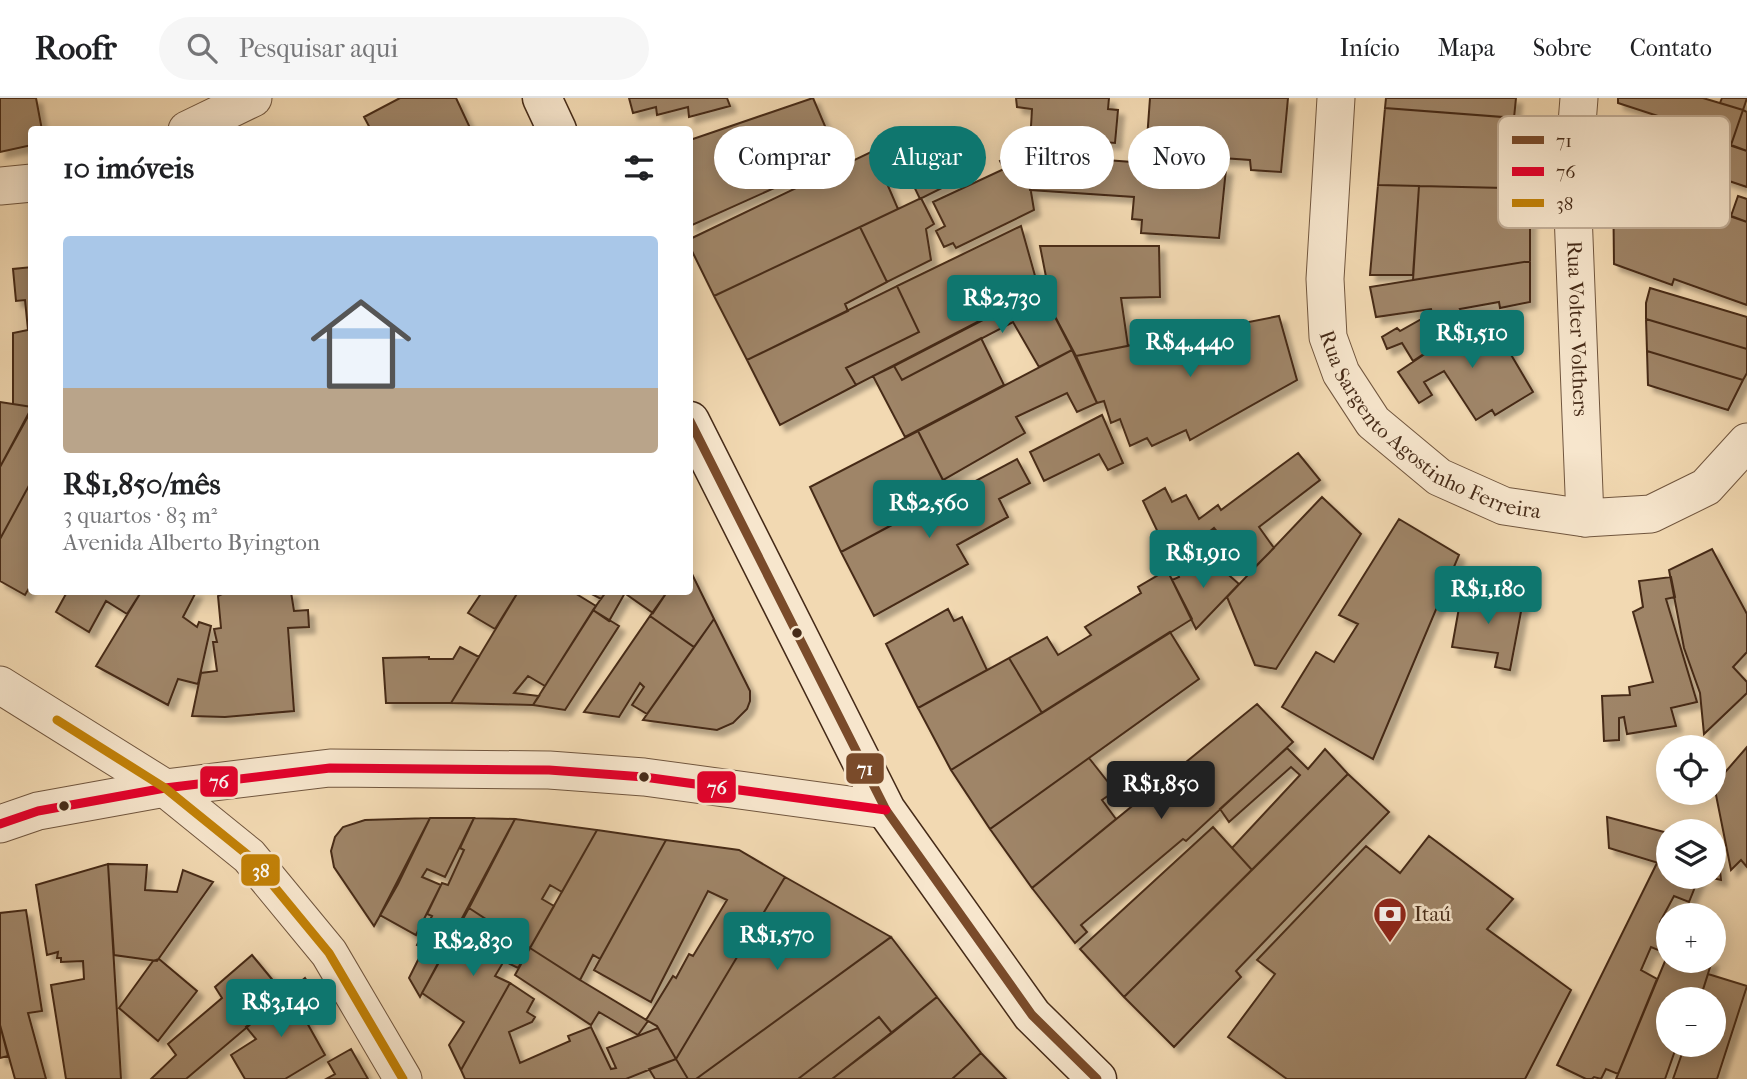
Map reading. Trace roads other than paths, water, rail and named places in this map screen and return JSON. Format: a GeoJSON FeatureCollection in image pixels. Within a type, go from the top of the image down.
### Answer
{"type":"FeatureCollection","features":[{"type":"Feature","properties":{"kind":"street"},"geometry":{"type":"LineString","coordinates":[[195,126],[253,98]]}},
{"type":"Feature","properties":{"kind":"street"},"geometry":{"type":"LineString","coordinates":[[542,98],[555,126]]}},
{"type":"Feature","properties":{"kind":"street","name":"Rua Sargento Agostinho Ferreira"},"geometry":{"type":"LineString","coordinates":[[1336,98],[1325,279],[1328,337],[1341,373],[1373,422],[1439,477],[1504,506],[1585,518],[1651,514],[1706,487],[1747,442]]}},
{"type":"Feature","properties":{"kind":"street","name":"Rua Volter Volthers"},"geometry":{"type":"LineString","coordinates":[[1578,116],[1579,98]]}},
{"type":"Feature","properties":{"kind":"street"},"geometry":{"type":"LineString","coordinates":[[0,186],[28,183]]}},
{"type":"Feature","properties":{"kind":"street","name":"Rua Volter Volthers"},"geometry":{"type":"LineString","coordinates":[[1574,228],[1585,518]]}},
{"type":"Feature","properties":{"kind":"street"},"geometry":{"type":"LineString","coordinates":[[693,427],[886,810],[1032,1015],[1097,1079]]}},
{"type":"Feature","properties":{"kind":"street"},"geometry":{"type":"LineString","coordinates":[[0,685],[165,788],[250,856],[330,953],[403,1079]]}},
{"type":"Feature","properties":{"kind":"street"},"geometry":{"type":"LineString","coordinates":[[0,824],[38,811],[165,788],[330,768],[549,770],[644,777],[886,810]]}},
{"type":"Feature","properties":{"kind":"place","name":"Itaú"},"geometry":{"type":"Point","coordinates":[1390,944]}}]}
